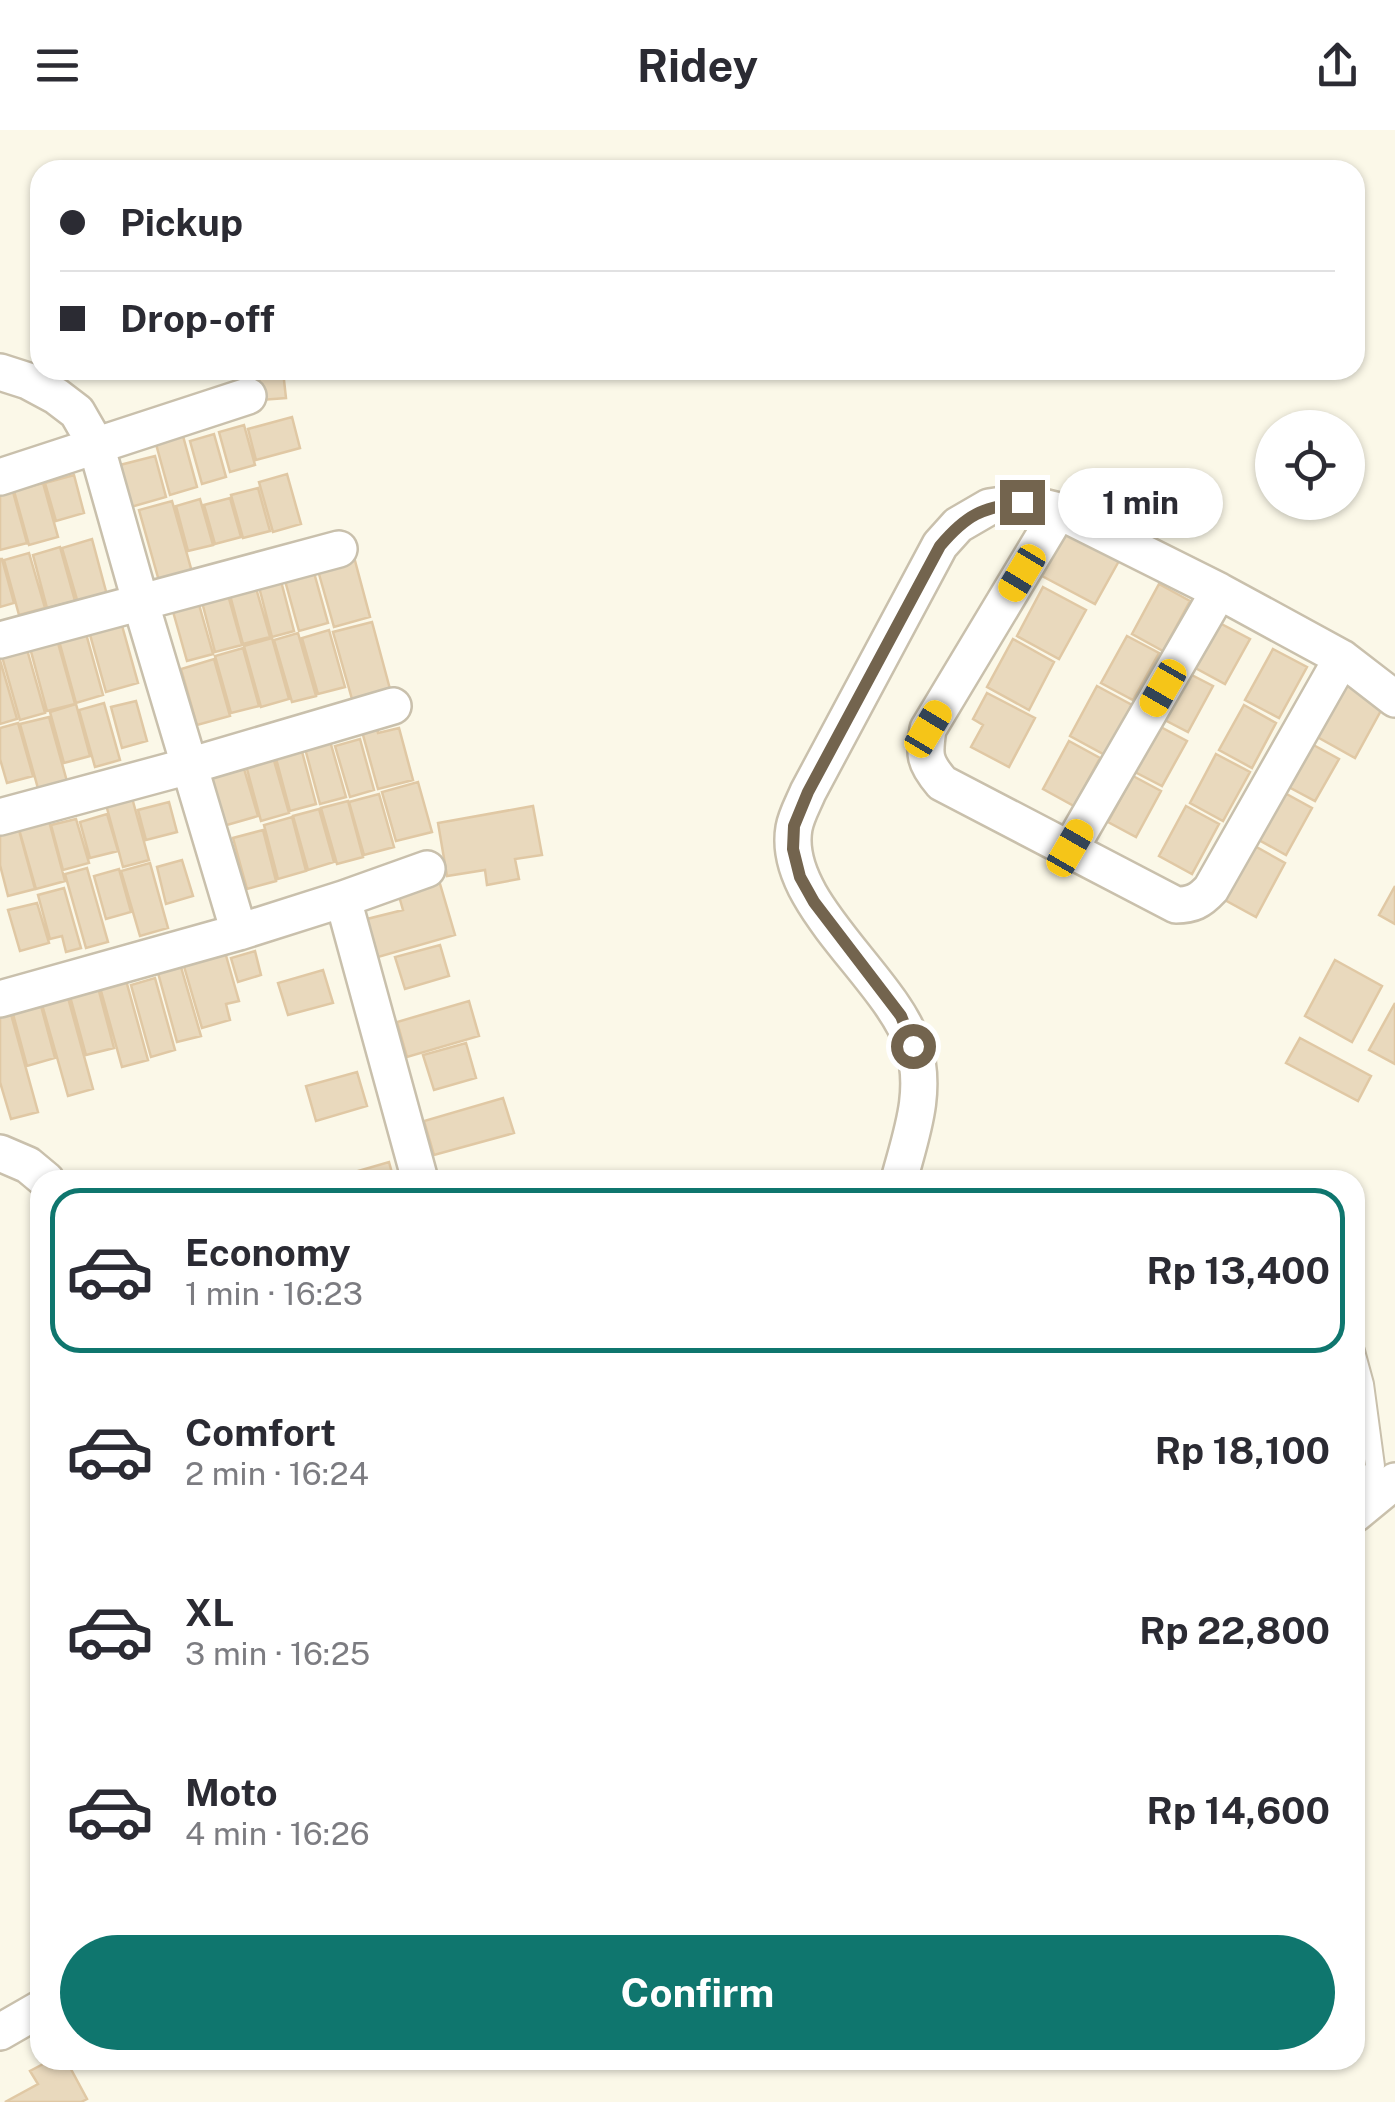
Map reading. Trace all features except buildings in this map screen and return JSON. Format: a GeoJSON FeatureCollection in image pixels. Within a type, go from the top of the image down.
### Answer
{"type":"FeatureCollection","features":[{"type":"Feature","properties":{"kind":"street"},"geometry":{"type":"LineString","coordinates":[[0,372],[56,396],[77,412],[96,445],[239,932]]}},
{"type":"Feature","properties":{"kind":"street"},"geometry":{"type":"LineString","coordinates":[[0,477],[248,396]]}},
{"type":"Feature","properties":{"kind":"street"},"geometry":{"type":"LineString","coordinates":[[902,1170],[918,1113],[919,1078],[913,1046],[901,1016],[814,902],[800,877],[793,849],[794,826],[808,792],[940,546],[958,525],[989,507],[1022,502],[1059,510],[1342,658],[1395,699]]}},
{"type":"Feature","properties":{"kind":"street"},"geometry":{"type":"LineString","coordinates":[[1059,510],[928,729],[924,753],[929,768],[942,782],[1176,905],[1189,905],[1211,889],[1342,658]]}},
{"type":"Feature","properties":{"kind":"street"},"geometry":{"type":"LineString","coordinates":[[0,640],[339,549]]}},
{"type":"Feature","properties":{"kind":"street"},"geometry":{"type":"LineString","coordinates":[[1070,848],[1219,591]]}},
{"type":"Feature","properties":{"kind":"street"},"geometry":{"type":"LineString","coordinates":[[0,817],[393,706]]}},
{"type":"Feature","properties":{"kind":"street"},"geometry":{"type":"LineString","coordinates":[[0,999],[239,932],[426,869]]}},
{"type":"Feature","properties":{"kind":"street"},"geometry":{"type":"LineString","coordinates":[[342,899],[417,1170]]}},
{"type":"Feature","properties":{"kind":"street"},"geometry":{"type":"LineString","coordinates":[[0,1153],[34,1170]]}},
{"type":"Feature","properties":{"kind":"street"},"geometry":{"type":"LineString","coordinates":[[1365,1504],[1395,1481]]}},
{"type":"Feature","properties":{"kind":"street"},"geometry":{"type":"LineString","coordinates":[[0,2032],[30,2015]]}},
{"type":"Feature","properties":{"kind":"lane"},"geometry":{"type":"LineString","coordinates":[[1365,1391],[1375,1466],[1365,1489]]}},
{"type":"Feature","properties":{"kind":"route"},"geometry":{"type":"LineString","coordinates":[[913,1046],[901,1016],[814,902],[800,877],[793,849],[794,826],[808,792],[940,546],[958,525],[989,507],[1022,502]]}}]}
